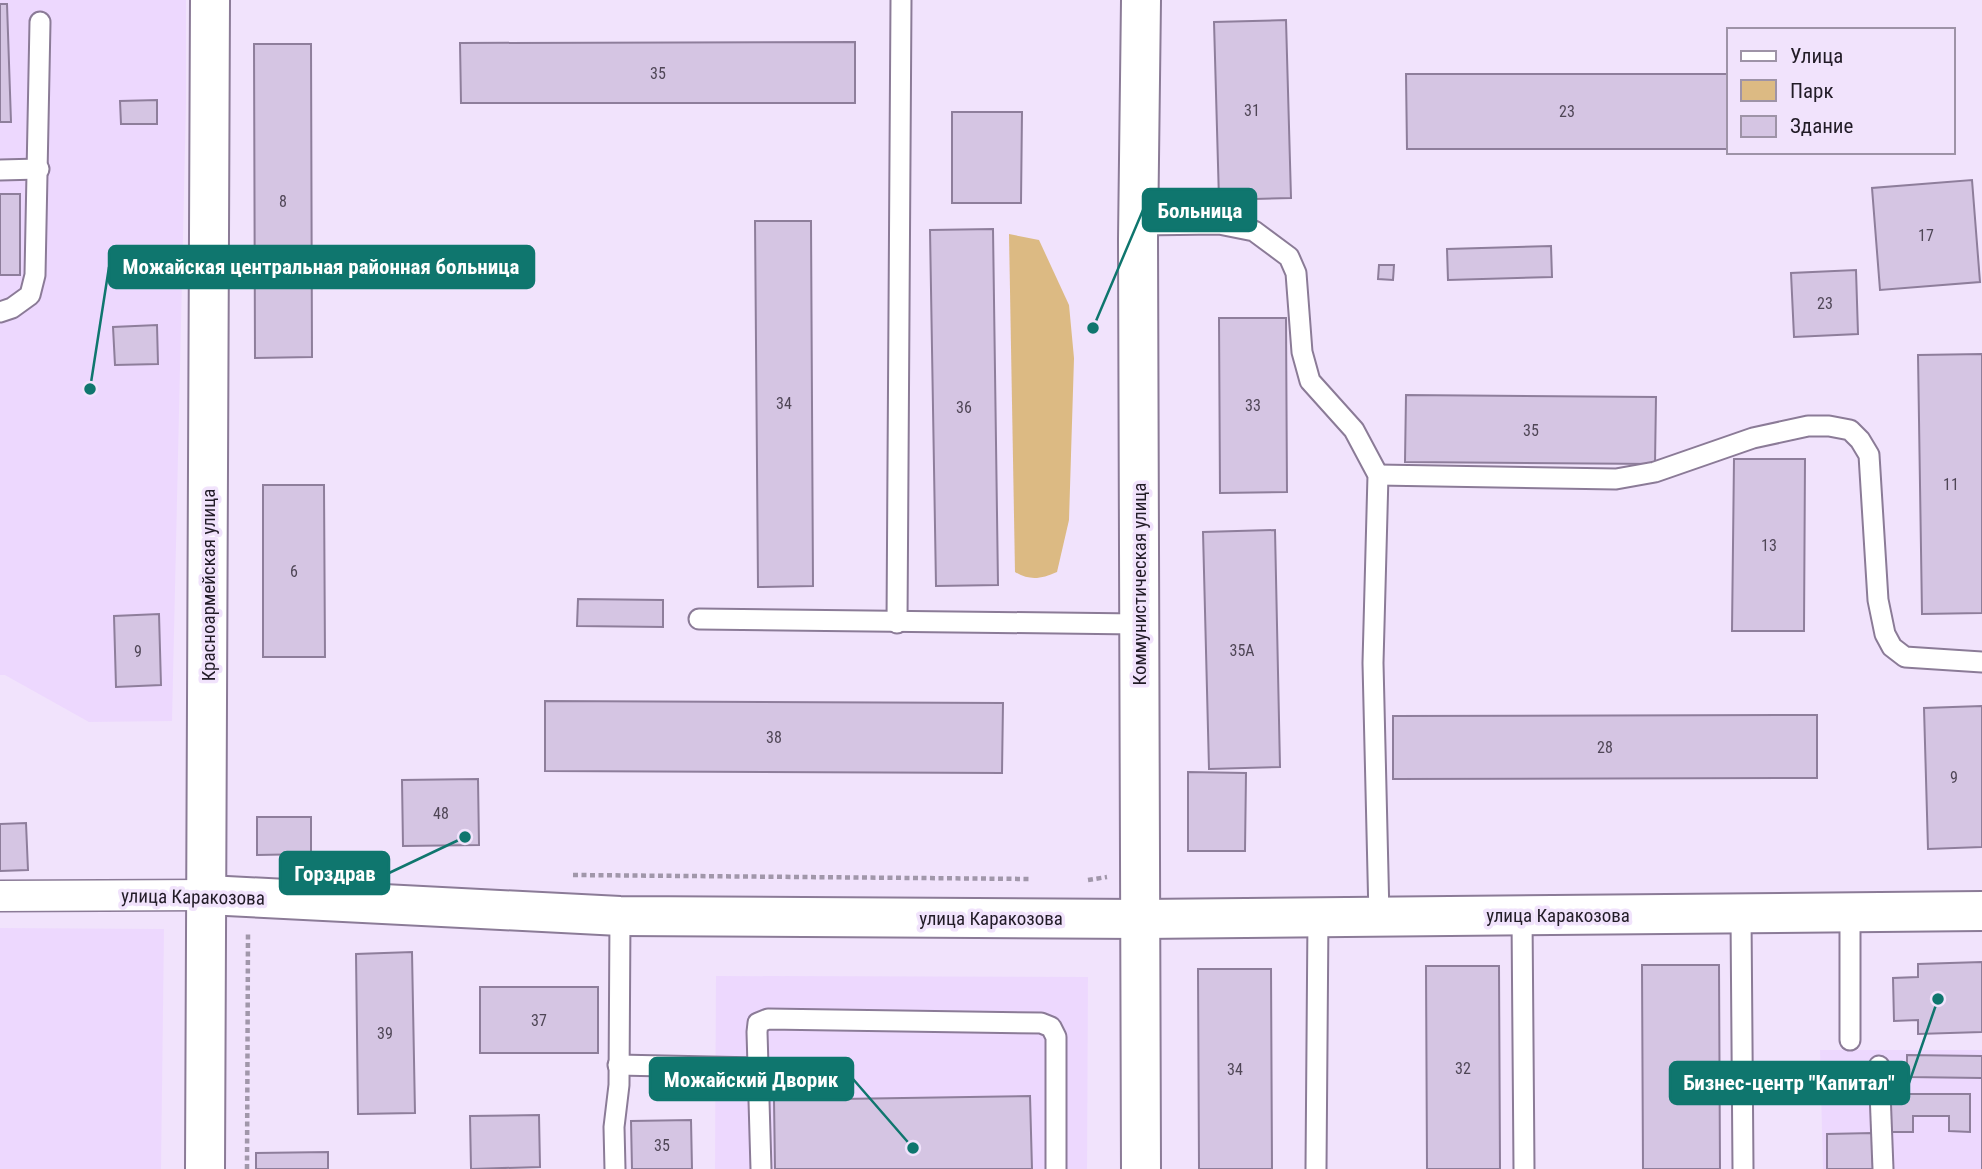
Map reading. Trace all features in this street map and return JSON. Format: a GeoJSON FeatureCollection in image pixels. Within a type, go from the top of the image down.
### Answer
{"type":"FeatureCollection","features":[{"type":"Feature","properties":{"kind":"street","name":"Красноармейская улица"},"geometry":{"type":"LineString","coordinates":[[205,1169],[209,0]]}},
{"type":"Feature","properties":{"kind":"street","name":"Коммунистическая улица"},"geometry":{"type":"LineString","coordinates":[[1141,0],[1138,225],[1141,1169]]}},
{"type":"Feature","properties":{"kind":"street","name":"улица Каракозова"},"geometry":{"type":"LineString","coordinates":[[0,896],[207,895],[620,916],[1141,919],[1982,911]]}},
{"type":"Feature","properties":{"kind":"lane"},"geometry":{"type":"LineString","coordinates":[[897,622],[901,0]]}},
{"type":"Feature","properties":{"kind":"lane"},"geometry":{"type":"LineString","coordinates":[[0,312],[12,308],[30,295],[35,275],[40,22]]}},
{"type":"Feature","properties":{"kind":"lane"},"geometry":{"type":"LineString","coordinates":[[0,170],[39,169]]}},
{"type":"Feature","properties":{"kind":"lane"},"geometry":{"type":"LineString","coordinates":[[1138,225],[1219,224],[1254,231],[1289,257],[1296,273],[1302,352],[1310,381],[1354,430],[1378,475],[1373,663],[1380,916]]}},
{"type":"Feature","properties":{"kind":"lane"},"geometry":{"type":"LineString","coordinates":[[1378,475],[1616,479],[1655,472],[1753,438],[1808,426],[1850,430],[1869,455],[1878,600],[1885,634],[1892,647],[1905,657],[1982,662]]}},
{"type":"Feature","properties":{"kind":"lane"},"geometry":{"type":"LineString","coordinates":[[699,619],[1138,624]]}},
{"type":"Feature","properties":{"kind":"lane"},"geometry":{"type":"LineString","coordinates":[[1850,912],[1850,1040]]}},
{"type":"Feature","properties":{"kind":"lane"},"geometry":{"type":"LineString","coordinates":[[1522,915],[1524,1169]]}},
{"type":"Feature","properties":{"kind":"lane"},"geometry":{"type":"LineString","coordinates":[[1741,915],[1743,1169]]}},
{"type":"Feature","properties":{"kind":"lane"},"geometry":{"type":"LineString","coordinates":[[615,1169],[614,1126],[619,1085],[620,916]]}},
{"type":"Feature","properties":{"kind":"lane"},"geometry":{"type":"LineString","coordinates":[[1316,1169],[1318,916]]}},
{"type":"Feature","properties":{"kind":"lane"},"geometry":{"type":"LineString","coordinates":[[761,1169],[757,1032],[758,1023],[768,1019],[1041,1023],[1051,1027],[1056,1037],[1056,1169]]}},
{"type":"Feature","properties":{"kind":"lane"},"geometry":{"type":"LineString","coordinates":[[618,1065],[758,1068]]}},
{"type":"Feature","properties":{"kind":"lane"},"geometry":{"type":"LineString","coordinates":[[1879,1066],[1883,1169]]}},
{"type":"Feature","properties":{"kind":"path"},"geometry":{"type":"LineString","coordinates":[[1076,880],[1106,878],[1115,873]]}},
{"type":"Feature","properties":{"kind":"path"},"geometry":{"type":"LineString","coordinates":[[570,875],[1035,879]]}},
{"type":"Feature","properties":{"kind":"path"},"geometry":{"type":"LineString","coordinates":[[247,1169],[248,927]]}},
{"type":"Feature","properties":{"kind":"shaded area"},"geometry":{"type":"Polygon","coordinates":[[[0,0],[186,0],[172,721],[89,722],[5,675],[0,675],[0,0]]]}},
{"type":"Feature","properties":{"kind":"shaded area"},"geometry":{"type":"Polygon","coordinates":[[[0,928],[164,929],[161,1169],[0,1169],[0,928]]]}},
{"type":"Feature","properties":{"kind":"shaded area"},"geometry":{"type":"Polygon","coordinates":[[[716,976],[1088,977],[1087,1169],[715,1169],[716,976]]]}},
{"type":"Feature","properties":{"kind":"shaded area"},"geometry":{"type":"Polygon","coordinates":[[[1820,1050],[1982,1050],[1982,1169],[1823,1169],[1820,1050]]]}},
{"type":"Feature","properties":{"kind":"green space"},"geometry":{"type":"Polygon","coordinates":[[[1009,234],[1039,240],[1069,305],[1074,358],[1069,520],[1057,572],[1036,578],[1015,572],[1009,234]]]}},
{"type":"Feature","properties":{"kind":"building"},"geometry":{"type":"Polygon","coordinates":[[[0,4],[7,4],[11,122],[0,122],[0,4]]]}},
{"type":"Feature","properties":{"kind":"building"},"geometry":{"type":"Polygon","coordinates":[[[1286,20],[1291,198],[1219,200],[1214,22],[1286,20]]]}},
{"type":"Feature","properties":{"kind":"building"},"geometry":{"type":"Polygon","coordinates":[[[855,42],[855,103],[461,103],[460,43],[855,42]]]}},
{"type":"Feature","properties":{"kind":"building"},"geometry":{"type":"Polygon","coordinates":[[[254,44],[311,44],[312,357],[255,358],[254,44]]]}},
{"type":"Feature","properties":{"kind":"building"},"geometry":{"type":"Polygon","coordinates":[[[1406,74],[1727,74],[1727,149],[1407,149],[1406,74]]]}},
{"type":"Feature","properties":{"kind":"building"},"geometry":{"type":"Polygon","coordinates":[[[157,100],[157,124],[121,124],[120,101],[157,100]]]}},
{"type":"Feature","properties":{"kind":"building"},"geometry":{"type":"Polygon","coordinates":[[[952,112],[1022,112],[1021,203],[952,203],[952,112]]]}},
{"type":"Feature","properties":{"kind":"building"},"geometry":{"type":"Polygon","coordinates":[[[1972,180],[1980,282],[1880,290],[1872,188],[1972,180]]]}},
{"type":"Feature","properties":{"kind":"building"},"geometry":{"type":"Polygon","coordinates":[[[0,194],[20,194],[20,275],[0,275],[0,194]]]}},
{"type":"Feature","properties":{"kind":"building"},"geometry":{"type":"Polygon","coordinates":[[[755,221],[811,221],[813,586],[758,587],[755,221]]]}},
{"type":"Feature","properties":{"kind":"building"},"geometry":{"type":"Polygon","coordinates":[[[993,229],[998,585],[936,586],[930,230],[993,229]]]}},
{"type":"Feature","properties":{"kind":"building"},"geometry":{"type":"Polygon","coordinates":[[[1551,246],[1552,277],[1448,280],[1447,249],[1551,246]]]}},
{"type":"Feature","properties":{"kind":"building"},"geometry":{"type":"Polygon","coordinates":[[[1379,265],[1394,265],[1393,280],[1378,279],[1379,265]]]}},
{"type":"Feature","properties":{"kind":"building"},"geometry":{"type":"Polygon","coordinates":[[[1856,270],[1858,334],[1794,337],[1791,273],[1856,270]]]}},
{"type":"Feature","properties":{"kind":"building"},"geometry":{"type":"Polygon","coordinates":[[[1219,318],[1286,318],[1287,492],[1220,493],[1219,318]]]}},
{"type":"Feature","properties":{"kind":"building"},"geometry":{"type":"Polygon","coordinates":[[[157,325],[158,364],[115,365],[113,327],[157,325]]]}},
{"type":"Feature","properties":{"kind":"building"},"geometry":{"type":"Polygon","coordinates":[[[1982,354],[1982,613],[1922,614],[1918,355],[1982,354]]]}},
{"type":"Feature","properties":{"kind":"building"},"geometry":{"type":"Polygon","coordinates":[[[1406,395],[1656,397],[1655,464],[1405,462],[1406,395]]]}},
{"type":"Feature","properties":{"kind":"building"},"geometry":{"type":"Polygon","coordinates":[[[1734,459],[1805,459],[1804,631],[1732,631],[1734,459]]]}},
{"type":"Feature","properties":{"kind":"building"},"geometry":{"type":"Polygon","coordinates":[[[263,485],[324,485],[325,657],[263,657],[263,485]]]}},
{"type":"Feature","properties":{"kind":"building"},"geometry":{"type":"Polygon","coordinates":[[[1275,530],[1280,767],[1209,769],[1203,532],[1275,530]]]}},
{"type":"Feature","properties":{"kind":"building"},"geometry":{"type":"Polygon","coordinates":[[[578,599],[663,600],[663,627],[577,626],[578,599]]]}},
{"type":"Feature","properties":{"kind":"building"},"geometry":{"type":"Polygon","coordinates":[[[159,614],[161,685],[116,687],[114,616],[159,614]]]}},
{"type":"Feature","properties":{"kind":"building"},"geometry":{"type":"Polygon","coordinates":[[[545,701],[1003,703],[1002,773],[545,771],[545,701]]]}},
{"type":"Feature","properties":{"kind":"building"},"geometry":{"type":"Polygon","coordinates":[[[1982,706],[1982,847],[1928,849],[1924,708],[1982,706]]]}},
{"type":"Feature","properties":{"kind":"building"},"geometry":{"type":"Polygon","coordinates":[[[1817,715],[1817,778],[1393,779],[1393,716],[1817,715]]]}},
{"type":"Feature","properties":{"kind":"building"},"geometry":{"type":"Polygon","coordinates":[[[1188,772],[1246,773],[1245,851],[1188,851],[1188,772]]]}},
{"type":"Feature","properties":{"kind":"building"},"geometry":{"type":"Polygon","coordinates":[[[478,779],[479,845],[403,846],[402,780],[478,779]]]}},
{"type":"Feature","properties":{"kind":"building"},"geometry":{"type":"Polygon","coordinates":[[[257,817],[311,817],[311,854],[257,855],[257,817]]]}},
{"type":"Feature","properties":{"kind":"building"},"geometry":{"type":"Polygon","coordinates":[[[26,823],[28,870],[0,871],[0,824],[26,823]]]}},
{"type":"Feature","properties":{"kind":"building"},"geometry":{"type":"Polygon","coordinates":[[[412,952],[415,1113],[358,1114],[356,954],[412,952]]]}},
{"type":"Feature","properties":{"kind":"building"},"geometry":{"type":"Polygon","coordinates":[[[1982,962],[1982,1032],[1918,1034],[1918,1020],[1894,1021],[1893,978],[1918,977],[1918,964],[1982,962]]]}},
{"type":"Feature","properties":{"kind":"building"},"geometry":{"type":"Polygon","coordinates":[[[1642,965],[1719,965],[1720,1169],[1643,1169],[1642,965]]]}},
{"type":"Feature","properties":{"kind":"building"},"geometry":{"type":"Polygon","coordinates":[[[1426,966],[1499,966],[1500,1169],[1427,1169],[1426,966]]]}},
{"type":"Feature","properties":{"kind":"building"},"geometry":{"type":"Polygon","coordinates":[[[1198,969],[1271,969],[1272,1169],[1199,1169],[1198,969]]]}},
{"type":"Feature","properties":{"kind":"building"},"geometry":{"type":"Polygon","coordinates":[[[480,987],[598,987],[598,1053],[480,1053],[480,987]]]}},
{"type":"Feature","properties":{"kind":"building"},"geometry":{"type":"Polygon","coordinates":[[[1907,1055],[1982,1056],[1982,1078],[1907,1077],[1907,1055]]]}},
{"type":"Feature","properties":{"kind":"building"},"geometry":{"type":"Polygon","coordinates":[[[1889,1094],[1970,1094],[1970,1132],[1949,1131],[1949,1116],[1913,1116],[1913,1132],[1889,1132],[1889,1094]]]}},
{"type":"Feature","properties":{"kind":"building"},"geometry":{"type":"Polygon","coordinates":[[[1030,1096],[1032,1169],[775,1169],[774,1100],[1030,1096]]]}},
{"type":"Feature","properties":{"kind":"building"},"geometry":{"type":"Polygon","coordinates":[[[539,1115],[540,1167],[471,1169],[470,1116],[539,1115]]]}},
{"type":"Feature","properties":{"kind":"building"},"geometry":{"type":"Polygon","coordinates":[[[691,1120],[692,1169],[632,1169],[631,1121],[691,1120]]]}},
{"type":"Feature","properties":{"kind":"building"},"geometry":{"type":"Polygon","coordinates":[[[1872,1133],[1873,1169],[1827,1169],[1827,1134],[1872,1133]]]}},
{"type":"Feature","properties":{"kind":"building"},"geometry":{"type":"Polygon","coordinates":[[[328,1152],[328,1169],[256,1169],[256,1153],[328,1152]]]}},
{"type":"Feature","properties":{"kind":"place","name":"Больница"},"geometry":{"type":"Point","coordinates":[1093,328]}},
{"type":"Feature","properties":{"kind":"place","name":"Можайская центральная районная больница"},"geometry":{"type":"Point","coordinates":[90,389]}},
{"type":"Feature","properties":{"kind":"place","name":"Горздрав"},"geometry":{"type":"Point","coordinates":[465,837]}},
{"type":"Feature","properties":{"kind":"place","name":"Бизнес-центр \"Капитал\""},"geometry":{"type":"Point","coordinates":[1938,999]}},
{"type":"Feature","properties":{"kind":"place","name":"Можайский Дворик"},"geometry":{"type":"Point","coordinates":[913,1148]}}]}
